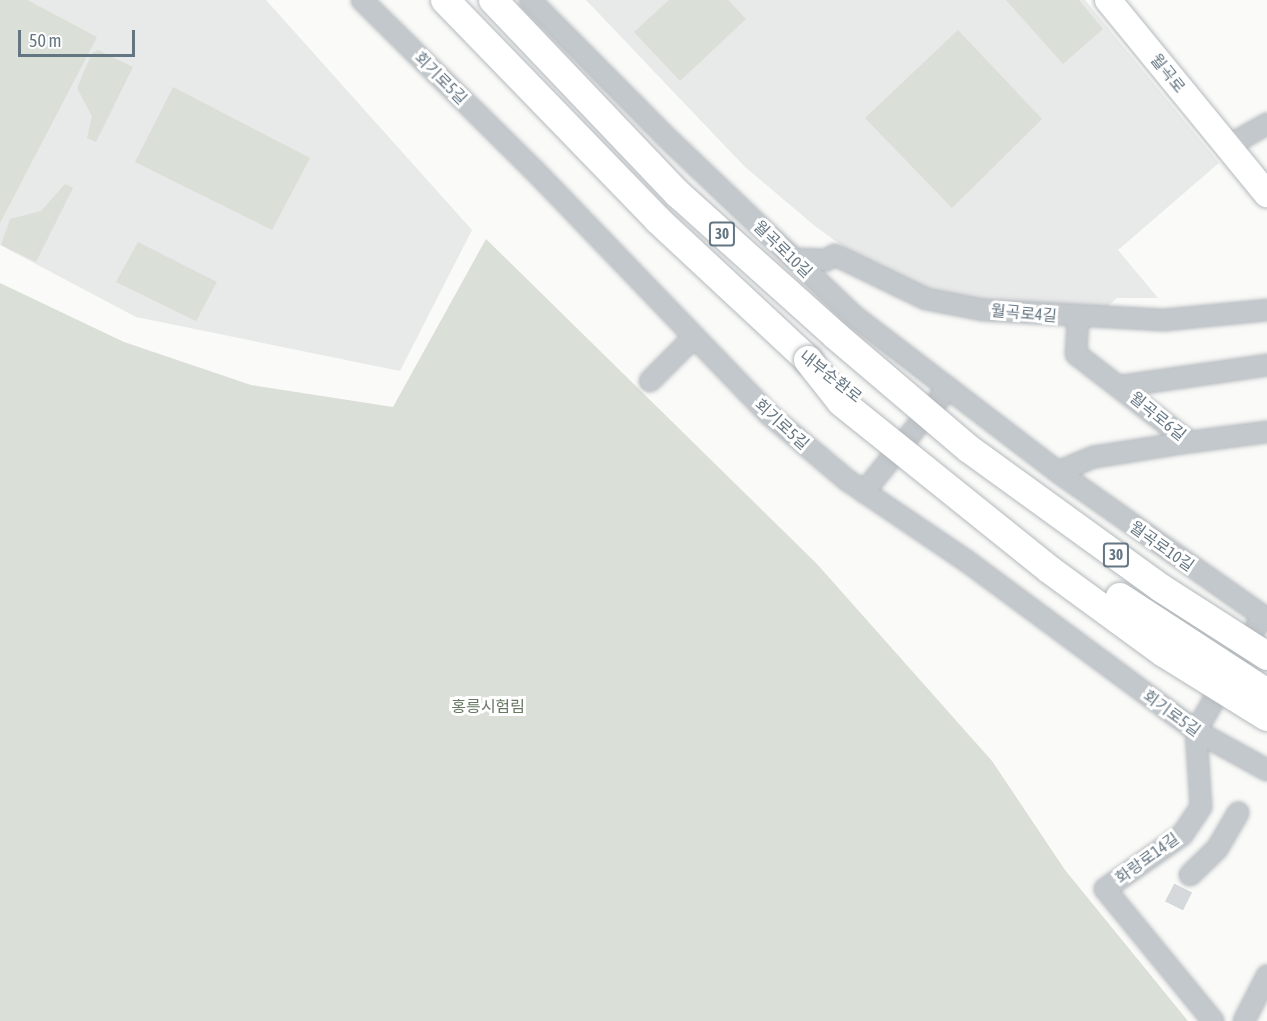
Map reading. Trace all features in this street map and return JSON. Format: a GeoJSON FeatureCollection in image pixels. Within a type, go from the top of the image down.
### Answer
{"type":"FeatureCollection","features":[{"type":"Feature","properties":{"kind":"highway","name":"내부순환로"},"geometry":{"type":"LineString","coordinates":[[445,0],[658,220],[808,360],[1038,539],[1267,693]]}},
{"type":"Feature","properties":{"kind":"highway","name":"내부순환로"},"geometry":{"type":"LineString","coordinates":[[493,0],[678,194],[826,328],[969,449],[1161,588],[1267,656]]}},
{"type":"Feature","properties":{"kind":"highway"},"geometry":{"type":"LineString","coordinates":[[808,360],[841,402],[1033,557],[1164,652],[1267,717]]}},
{"type":"Feature","properties":{"kind":"highway"},"geometry":{"type":"LineString","coordinates":[[969,449],[1265,624]]}},
{"type":"Feature","properties":{"kind":"main road","name":"월곡로"},"geometry":{"type":"LineString","coordinates":[[1108,0],[1267,194]]}},
{"type":"Feature","properties":{"kind":"street","name":"회기로5길"},"geometry":{"type":"LineString","coordinates":[[362,0],[534,170],[770,415],[864,492],[968,562],[1196,731],[1267,770]]}},
{"type":"Feature","properties":{"kind":"street","name":"월곡로10길"},"geometry":{"type":"LineString","coordinates":[[530,0],[854,316],[1058,472],[1265,624]]}},
{"type":"Feature","properties":{"kind":"street"},"geometry":{"type":"LineString","coordinates":[[1228,146],[1267,124]]}},
{"type":"Feature","properties":{"kind":"street","name":"월곡로4길"},"geometry":{"type":"LineString","coordinates":[[794,259],[826,260],[835,255],[926,299],[983,310],[1078,318],[1164,320],[1267,310]]}},
{"type":"Feature","properties":{"kind":"street","name":"월곡로6길"},"geometry":{"type":"LineString","coordinates":[[1078,318],[1076,354],[1122,386],[1190,442],[1267,432]]}},
{"type":"Feature","properties":{"kind":"street"},"geometry":{"type":"LineString","coordinates":[[650,381],[694,337]]}},
{"type":"Feature","properties":{"kind":"street","name":"월곡로6길"},"geometry":{"type":"LineString","coordinates":[[1122,386],[1267,365]]}},
{"type":"Feature","properties":{"kind":"street"},"geometry":{"type":"LineString","coordinates":[[864,492],[948,388]]}},
{"type":"Feature","properties":{"kind":"street"},"geometry":{"type":"LineString","coordinates":[[1058,472],[1094,457],[1190,442]]}},
{"type":"Feature","properties":{"kind":"street"},"geometry":{"type":"LineString","coordinates":[[1196,731],[1265,624]]}},
{"type":"Feature","properties":{"kind":"street","name":"화랑로14길"},"geometry":{"type":"LineString","coordinates":[[1196,731],[1201,807],[1182,835],[1105,889],[1213,1021]]}},
{"type":"Feature","properties":{"kind":"street"},"geometry":{"type":"LineString","coordinates":[[1190,876],[1217,849],[1238,813]]}},
{"type":"Feature","properties":{"kind":"street"},"geometry":{"type":"LineString","coordinates":[[1244,1021],[1267,976]]}},
{"type":"Feature","properties":{"kind":"shaded area"},"geometry":{"type":"Polygon","coordinates":[[[0,0],[266,0],[472,230],[400,371],[136,317],[0,245],[0,0]]]}},
{"type":"Feature","properties":{"kind":"shaded area"},"geometry":{"type":"Polygon","coordinates":[[[586,0],[1085,0],[1219,163],[1118,250],[1158,298],[1117,298],[1106,308],[989,305],[938,294],[888,278],[816,227],[744,166],[586,0]]]}},
{"type":"Feature","properties":{"kind":"green space"},"geometry":{"type":"Polygon","coordinates":[[[0,0],[27,0],[97,37],[0,223],[0,0]]]}},
{"type":"Feature","properties":{"kind":"green space"},"geometry":{"type":"Polygon","coordinates":[[[669,0],[728,0],[746,19],[680,81],[634,32],[669,0]]]}},
{"type":"Feature","properties":{"kind":"green space"},"geometry":{"type":"Polygon","coordinates":[[[1006,0],[1079,0],[1103,29],[1063,64],[1006,0]]]}},
{"type":"Feature","properties":{"kind":"green space"},"geometry":{"type":"Polygon","coordinates":[[[958,30],[1042,119],[952,208],[865,118],[958,30]]]}},
{"type":"Feature","properties":{"kind":"green space"},"geometry":{"type":"Polygon","coordinates":[[[98,50],[133,67],[96,142],[87,138],[92,116],[77,88],[92,53],[98,50]]]}},
{"type":"Feature","properties":{"kind":"green space"},"geometry":{"type":"Polygon","coordinates":[[[173,87],[310,158],[272,230],[135,162],[173,87]]]}},
{"type":"Feature","properties":{"kind":"green space"},"geometry":{"type":"Polygon","coordinates":[[[65,184],[73,188],[36,262],[1,245],[10,219],[41,211],[65,184]]]}},
{"type":"Feature","properties":{"kind":"green space","name":"홍릉시험림"},"geometry":{"type":"Polygon","coordinates":[[[486,239],[817,564],[992,761],[1065,870],[1188,1021],[0,1021],[0,283],[124,342],[251,385],[393,407],[486,239]]]}},
{"type":"Feature","properties":{"kind":"green space"},"geometry":{"type":"Polygon","coordinates":[[[138,242],[217,282],[196,321],[116,282],[138,242]]]}},
{"type":"Feature","properties":{"kind":"pier"},"geometry":{"type":"Polygon","coordinates":[[[448,0],[479,0],[751,280],[849,368],[921,426],[1267,671],[1267,689],[1035,532],[838,381],[448,0]]]}},
{"type":"Feature","properties":{"kind":"tunnel"},"geometry":{"type":"LineString","coordinates":[[1174,906],[1190,875]]}}]}
